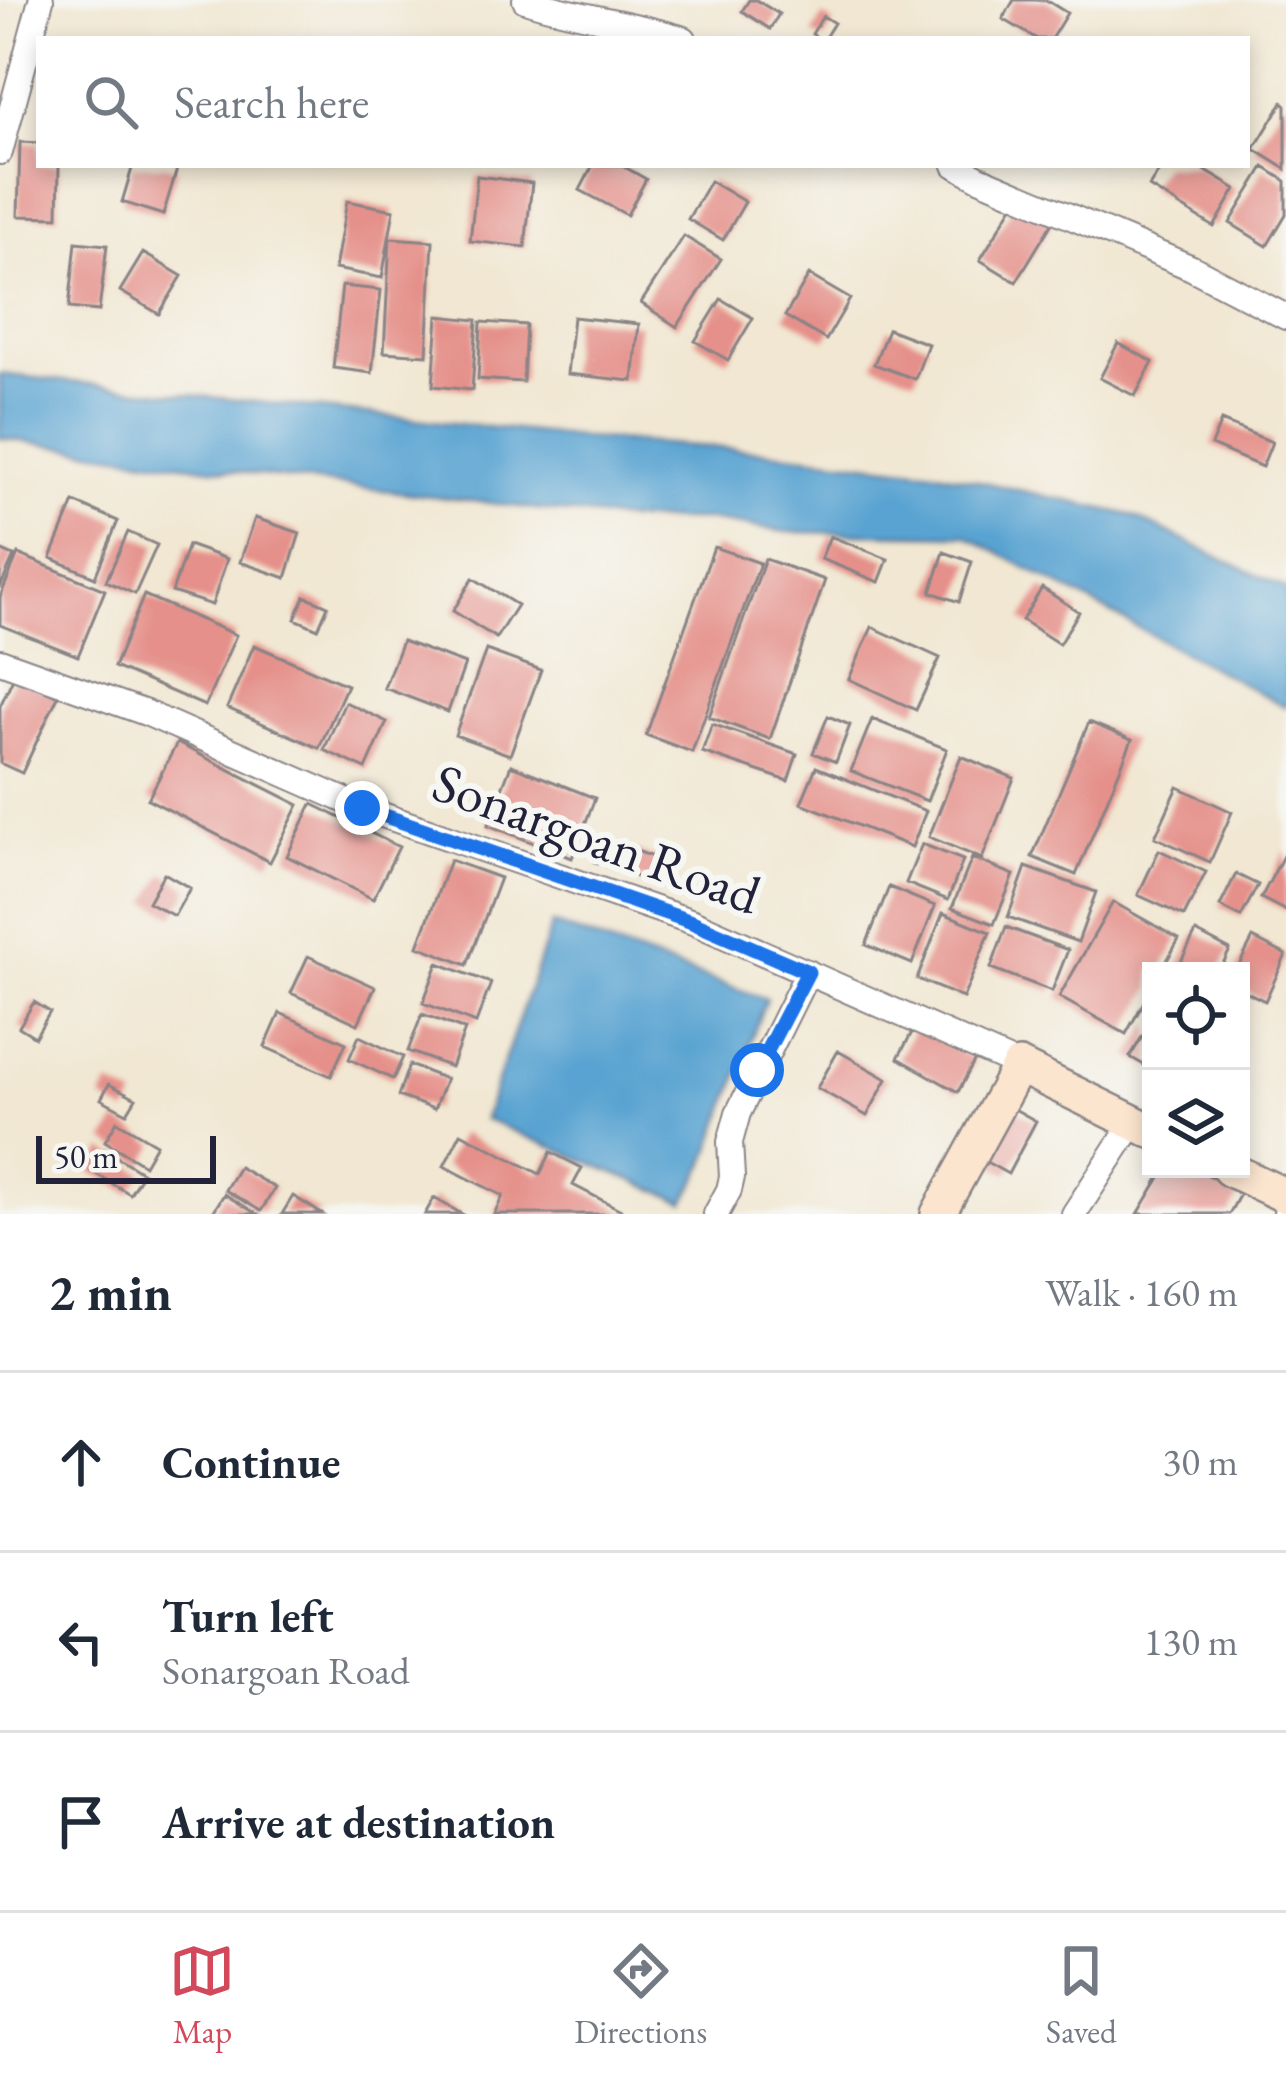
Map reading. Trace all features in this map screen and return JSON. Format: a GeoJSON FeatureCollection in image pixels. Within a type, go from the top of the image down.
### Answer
{"type":"FeatureCollection","features":[{"type":"Feature","properties":{"kind":"main road","name":"Sonargoan Road"},"geometry":{"type":"LineString","coordinates":[[1019,1066],[1142,1127]]}},
{"type":"Feature","properties":{"kind":"main road"},"geometry":{"type":"LineString","coordinates":[[938,1214],[1019,1066]]}},
{"type":"Feature","properties":{"kind":"main road"},"geometry":{"type":"LineString","coordinates":[[1248,1178],[1286,1196]]}},
{"type":"Feature","properties":{"kind":"street"},"geometry":{"type":"LineString","coordinates":[[0,152],[41,0]]}},
{"type":"Feature","properties":{"kind":"street"},"geometry":{"type":"LineString","coordinates":[[525,0],[675,36]]}},
{"type":"Feature","properties":{"kind":"street"},"geometry":{"type":"LineString","coordinates":[[961,168],[1192,268],[1286,317]]}},
{"type":"Feature","properties":{"kind":"street","name":"Sonargoan Road"},"geometry":{"type":"LineString","coordinates":[[0,661],[146,713],[362,808],[692,922],[1019,1066]]}},
{"type":"Feature","properties":{"kind":"street"},"geometry":{"type":"LineString","coordinates":[[716,1214],[732,1177],[730,1142],[738,1113],[808,972]]}},
{"type":"Feature","properties":{"kind":"street"},"geometry":{"type":"LineString","coordinates":[[1074,1214],[1142,1127]]}},
{"type":"Feature","properties":{"kind":"water"},"geometry":{"type":"Polygon","coordinates":[[[0,374],[934,471],[1131,515],[1286,589],[1286,707],[965,535],[787,532],[708,520],[627,520],[0,438],[0,374]]]}},
{"type":"Feature","properties":{"kind":"water"},"geometry":{"type":"Polygon","coordinates":[[[552,924],[766,999],[706,1163],[685,1202],[484,1119],[552,924]]]}},
{"type":"Feature","properties":{"kind":"building"},"geometry":{"type":"Polygon","coordinates":[[[749,0],[779,14],[770,29],[742,11],[749,0]]]}},
{"type":"Feature","properties":{"kind":"building"},"geometry":{"type":"Polygon","coordinates":[[[1014,0],[1046,0],[1067,13],[1053,36],[1032,36],[1003,19],[1014,0]]]}},
{"type":"Feature","properties":{"kind":"building"},"geometry":{"type":"Polygon","coordinates":[[[823,16],[834,23],[826,36],[812,34],[823,16]]]}},
{"type":"Feature","properties":{"kind":"building"},"geometry":{"type":"Polygon","coordinates":[[[1283,102],[1286,105],[1286,169],[1254,149],[1283,102]]]}},
{"type":"Feature","properties":{"kind":"building"},"geometry":{"type":"Polygon","coordinates":[[[20,142],[36,143],[36,168],[59,168],[58,217],[18,216],[20,142]]]}},
{"type":"Feature","properties":{"kind":"building"},"geometry":{"type":"Polygon","coordinates":[[[1264,167],[1286,181],[1286,214],[1267,246],[1230,223],[1264,167]]]}},
{"type":"Feature","properties":{"kind":"building"},"geometry":{"type":"Polygon","coordinates":[[[132,168],[177,169],[163,215],[122,202],[132,168]]]}},
{"type":"Feature","properties":{"kind":"building"},"geometry":{"type":"Polygon","coordinates":[[[591,168],[626,168],[646,179],[627,215],[580,190],[591,168]]]}},
{"type":"Feature","properties":{"kind":"building"},"geometry":{"type":"Polygon","coordinates":[[[1161,168],[1201,168],[1236,189],[1214,227],[1149,187],[1161,168]]]}},
{"type":"Feature","properties":{"kind":"building"},"geometry":{"type":"Polygon","coordinates":[[[477,176],[532,183],[525,247],[470,241],[477,176]]]}},
{"type":"Feature","properties":{"kind":"building"},"geometry":{"type":"Polygon","coordinates":[[[710,181],[745,202],[723,240],[688,219],[710,181]]]}},
{"type":"Feature","properties":{"kind":"building"},"geometry":{"type":"Polygon","coordinates":[[[347,201],[394,210],[382,278],[335,269],[347,201]]]}},
{"type":"Feature","properties":{"kind":"building"},"geometry":{"type":"Polygon","coordinates":[[[1016,201],[1052,223],[1016,282],[980,260],[1016,201]]]}},
{"type":"Feature","properties":{"kind":"building"},"geometry":{"type":"Polygon","coordinates":[[[684,236],[721,259],[677,327],[641,303],[684,236]]]}},
{"type":"Feature","properties":{"kind":"building"},"geometry":{"type":"Polygon","coordinates":[[[390,238],[433,241],[427,355],[384,352],[390,238]]]}},
{"type":"Feature","properties":{"kind":"building"},"geometry":{"type":"Polygon","coordinates":[[[76,242],[107,245],[99,311],[69,308],[76,242]]]}},
{"type":"Feature","properties":{"kind":"building"},"geometry":{"type":"Polygon","coordinates":[[[143,253],[182,276],[159,314],[120,291],[143,253]]]}},
{"type":"Feature","properties":{"kind":"building"},"geometry":{"type":"Polygon","coordinates":[[[809,275],[850,299],[826,340],[785,316],[809,275]]]}},
{"type":"Feature","properties":{"kind":"building"},"geometry":{"type":"Polygon","coordinates":[[[342,286],[381,290],[372,373],[333,368],[342,286]]]}},
{"type":"Feature","properties":{"kind":"building"},"geometry":{"type":"Polygon","coordinates":[[[721,299],[753,318],[728,360],[695,341],[721,299]]]}},
{"type":"Feature","properties":{"kind":"building"},"geometry":{"type":"Polygon","coordinates":[[[438,316],[477,320],[472,390],[433,386],[438,316]]]}},
{"type":"Feature","properties":{"kind":"building"},"geometry":{"type":"Polygon","coordinates":[[[573,317],[639,324],[633,381],[567,374],[573,317]]]}},
{"type":"Feature","properties":{"kind":"building"},"geometry":{"type":"Polygon","coordinates":[[[481,322],[526,325],[523,382],[478,379],[481,322]]]}},
{"type":"Feature","properties":{"kind":"building"},"geometry":{"type":"Polygon","coordinates":[[[888,329],[928,344],[915,379],[874,364],[888,329]]]}},
{"type":"Feature","properties":{"kind":"building"},"geometry":{"type":"Polygon","coordinates":[[[1118,343],[1153,362],[1135,396],[1100,378],[1118,343]]]}},
{"type":"Feature","properties":{"kind":"building"},"geometry":{"type":"Polygon","coordinates":[[[1221,421],[1272,442],[1262,467],[1211,445],[1221,421]]]}},
{"type":"Feature","properties":{"kind":"building"},"geometry":{"type":"Polygon","coordinates":[[[74,502],[118,521],[95,577],[51,558],[74,502]]]}},
{"type":"Feature","properties":{"kind":"building"},"geometry":{"type":"Polygon","coordinates":[[[255,518],[300,533],[286,578],[240,562],[255,518]]]}},
{"type":"Feature","properties":{"kind":"building"},"geometry":{"type":"Polygon","coordinates":[[[128,532],[157,545],[135,594],[106,581],[128,532]]]}},
{"type":"Feature","properties":{"kind":"building"},"geometry":{"type":"Polygon","coordinates":[[[830,536],[888,559],[879,582],[821,559],[830,536]]]}},
{"type":"Feature","properties":{"kind":"building"},"geometry":{"type":"Polygon","coordinates":[[[188,545],[227,559],[212,605],[172,592],[188,545]]]}},
{"type":"Feature","properties":{"kind":"building"},"geometry":{"type":"Polygon","coordinates":[[[714,547],[760,563],[692,752],[646,735],[714,547]]]}},
{"type":"Feature","properties":{"kind":"building"},"geometry":{"type":"Polygon","coordinates":[[[0,550],[14,556],[0,588],[0,550]]]}},
{"type":"Feature","properties":{"kind":"building"},"geometry":{"type":"Polygon","coordinates":[[[944,552],[972,562],[959,602],[931,592],[944,552]]]}},
{"type":"Feature","properties":{"kind":"building"},"geometry":{"type":"Polygon","coordinates":[[[18,554],[105,590],[78,656],[0,625],[0,597],[18,554]]]}},
{"type":"Feature","properties":{"kind":"building"},"geometry":{"type":"Polygon","coordinates":[[[765,559],[825,580],[770,739],[709,717],[765,559]]]}},
{"type":"Feature","properties":{"kind":"building"},"geometry":{"type":"Polygon","coordinates":[[[473,578],[517,605],[496,638],[453,611],[473,578]]]}},
{"type":"Feature","properties":{"kind":"building"},"geometry":{"type":"Polygon","coordinates":[[[1042,588],[1079,612],[1059,644],[1022,620],[1042,588]]]}},
{"type":"Feature","properties":{"kind":"building"},"geometry":{"type":"Polygon","coordinates":[[[144,595],[236,635],[205,706],[114,667],[144,595]]]}},
{"type":"Feature","properties":{"kind":"building"},"geometry":{"type":"Polygon","coordinates":[[[305,596],[328,606],[318,629],[295,619],[305,596]]]}},
{"type":"Feature","properties":{"kind":"building"},"geometry":{"type":"Polygon","coordinates":[[[872,627],[940,658],[916,710],[849,679],[872,627]]]}},
{"type":"Feature","properties":{"kind":"building"},"geometry":{"type":"Polygon","coordinates":[[[402,641],[465,664],[448,712],[384,688],[402,641]]]}},
{"type":"Feature","properties":{"kind":"building"},"geometry":{"type":"Polygon","coordinates":[[[254,645],[347,685],[319,748],[227,708],[254,645]]]}},
{"type":"Feature","properties":{"kind":"building"},"geometry":{"type":"Polygon","coordinates":[[[486,650],[541,670],[510,755],[455,735],[486,650]]]}},
{"type":"Feature","properties":{"kind":"building"},"geometry":{"type":"Polygon","coordinates":[[[14,676],[58,696],[22,773],[0,763],[0,706],[14,676]]]}},
{"type":"Feature","properties":{"kind":"building"},"geometry":{"type":"Polygon","coordinates":[[[345,702],[387,722],[366,769],[324,750],[345,702]]]}},
{"type":"Feature","properties":{"kind":"building"},"geometry":{"type":"Polygon","coordinates":[[[828,716],[850,725],[836,762],[813,753],[828,716]]]}},
{"type":"Feature","properties":{"kind":"building"},"geometry":{"type":"Polygon","coordinates":[[[872,719],[947,749],[927,801],[851,771],[872,719]]]}},
{"type":"Feature","properties":{"kind":"building"},"geometry":{"type":"Polygon","coordinates":[[[1089,722],[1132,740],[1076,875],[1032,857],[1089,722]]]}},
{"type":"Feature","properties":{"kind":"building"},"geometry":{"type":"Polygon","coordinates":[[[712,724],[797,754],[788,781],[702,752],[712,724]]]}},
{"type":"Feature","properties":{"kind":"building"},"geometry":{"type":"Polygon","coordinates":[[[177,743],[299,805],[270,862],[148,799],[177,743]]]}},
{"type":"Feature","properties":{"kind":"building"},"geometry":{"type":"Polygon","coordinates":[[[961,756],[1014,778],[982,859],[929,837],[961,756]]]}},
{"type":"Feature","properties":{"kind":"building"},"geometry":{"type":"Polygon","coordinates":[[[511,765],[595,798],[572,858],[488,825],[511,765]]]}},
{"type":"Feature","properties":{"kind":"building"},"geometry":{"type":"Polygon","coordinates":[[[816,767],[926,811],[912,847],[801,803],[816,767]]]}},
{"type":"Feature","properties":{"kind":"building"},"geometry":{"type":"Polygon","coordinates":[[[1178,787],[1232,812],[1210,862],[1155,837],[1178,787]]]}},
{"type":"Feature","properties":{"kind":"building"},"geometry":{"type":"Polygon","coordinates":[[[312,804],[399,847],[373,899],[287,856],[312,804]]]}},
{"type":"Feature","properties":{"kind":"building"},"geometry":{"type":"Polygon","coordinates":[[[604,839],[669,863],[661,886],[595,862],[604,839]]]}},
{"type":"Feature","properties":{"kind":"building"},"geometry":{"type":"Polygon","coordinates":[[[922,844],[963,860],[948,900],[906,883],[922,844]]]}},
{"type":"Feature","properties":{"kind":"building"},"geometry":{"type":"Polygon","coordinates":[[[1159,850],[1206,872],[1184,916],[1138,895],[1159,850]]]}},
{"type":"Feature","properties":{"kind":"building"},"geometry":{"type":"Polygon","coordinates":[[[1286,850],[1286,911],[1261,898],[1286,850]]]}},
{"type":"Feature","properties":{"kind":"building"},"geometry":{"type":"Polygon","coordinates":[[[972,858],[1014,875],[994,924],[952,908],[972,858]]]}},
{"type":"Feature","properties":{"kind":"building"},"geometry":{"type":"Polygon","coordinates":[[[450,860],[500,878],[467,965],[418,946],[450,860]]]}},
{"type":"Feature","properties":{"kind":"building"},"geometry":{"type":"Polygon","coordinates":[[[1026,867],[1096,892],[1078,942],[1008,917],[1026,867]]]}},
{"type":"Feature","properties":{"kind":"building"},"geometry":{"type":"Polygon","coordinates":[[[164,873],[190,888],[174,916],[148,902],[164,873]]]}},
{"type":"Feature","properties":{"kind":"building"},"geometry":{"type":"Polygon","coordinates":[[[1236,874],[1258,885],[1241,917],[1220,906],[1236,874]]]}},
{"type":"Feature","properties":{"kind":"building"},"geometry":{"type":"Polygon","coordinates":[[[889,887],[935,906],[912,964],[866,945],[889,887]]]}},
{"type":"Feature","properties":{"kind":"building"},"geometry":{"type":"Polygon","coordinates":[[[1113,902],[1179,939],[1166,962],[1142,962],[1142,1005],[1126,1034],[1059,997],[1113,902]]]}},
{"type":"Feature","properties":{"kind":"building"},"geometry":{"type":"Polygon","coordinates":[[[943,913],[990,932],[963,998],[917,979],[943,913]]]}},
{"type":"Feature","properties":{"kind":"building"},"geometry":{"type":"Polygon","coordinates":[[[1006,927],[1068,950],[1052,991],[991,968],[1006,927]]]}},
{"type":"Feature","properties":{"kind":"building"},"geometry":{"type":"Polygon","coordinates":[[[1196,932],[1230,950],[1224,962],[1181,962],[1196,932]]]}},
{"type":"Feature","properties":{"kind":"building"},"geometry":{"type":"Polygon","coordinates":[[[1253,938],[1286,955],[1265,1001],[1250,994],[1250,962],[1241,962],[1253,938]]]}},
{"type":"Feature","properties":{"kind":"building"},"geometry":{"type":"Polygon","coordinates":[[[308,956],[375,987],[358,1024],[291,993],[308,956]]]}},
{"type":"Feature","properties":{"kind":"building"},"geometry":{"type":"Polygon","coordinates":[[[438,963],[491,983],[476,1023],[423,1003],[438,963]]]}},
{"type":"Feature","properties":{"kind":"building"},"geometry":{"type":"Polygon","coordinates":[[[34,1002],[50,1012],[35,1037],[19,1027],[34,1002]]]}},
{"type":"Feature","properties":{"kind":"building"},"geometry":{"type":"Polygon","coordinates":[[[280,1013],[346,1043],[331,1076],[265,1047],[280,1013]]]}},
{"type":"Feature","properties":{"kind":"building"},"geometry":{"type":"Polygon","coordinates":[[[422,1014],[465,1030],[451,1067],[408,1051],[422,1014]]]}},
{"type":"Feature","properties":{"kind":"building"},"geometry":{"type":"Polygon","coordinates":[[[915,1027],[975,1060],[958,1092],[898,1058],[915,1027]]]}},
{"type":"Feature","properties":{"kind":"building"},"geometry":{"type":"Polygon","coordinates":[[[359,1036],[403,1057],[393,1079],[349,1059],[359,1036]]]}},
{"type":"Feature","properties":{"kind":"building"},"geometry":{"type":"Polygon","coordinates":[[[1142,1037],[1142,1064],[1130,1057],[1142,1037]]]}},
{"type":"Feature","properties":{"kind":"building"},"geometry":{"type":"Polygon","coordinates":[[[838,1051],[887,1079],[867,1116],[817,1088],[838,1051]]]}},
{"type":"Feature","properties":{"kind":"building"},"geometry":{"type":"Polygon","coordinates":[[[409,1065],[446,1079],[434,1109],[398,1096],[409,1065]]]}},
{"type":"Feature","properties":{"kind":"building"},"geometry":{"type":"Polygon","coordinates":[[[109,1084],[136,1098],[127,1113],[101,1099],[109,1084]]]}},
{"type":"Feature","properties":{"kind":"building"},"geometry":{"type":"Polygon","coordinates":[[[1009,1106],[1036,1121],[1008,1174],[981,1159],[1009,1106]]]}},
{"type":"Feature","properties":{"kind":"building"},"geometry":{"type":"Polygon","coordinates":[[[117,1121],[156,1144],[144,1165],[105,1141],[117,1121]]]}},
{"type":"Feature","properties":{"kind":"building"},"geometry":{"type":"Polygon","coordinates":[[[461,1133],[540,1174],[551,1152],[582,1168],[573,1185],[629,1214],[494,1214],[503,1196],[444,1166],[461,1133]]]}},
{"type":"Feature","properties":{"kind":"building"},"geometry":{"type":"Polygon","coordinates":[[[104,1149],[143,1173],[130,1194],[91,1171],[104,1149]]]}},
{"type":"Feature","properties":{"kind":"building"},"geometry":{"type":"Polygon","coordinates":[[[239,1167],[275,1188],[261,1211],[225,1190],[239,1167]]]}},
{"type":"Feature","properties":{"kind":"building"},"geometry":{"type":"Polygon","coordinates":[[[1160,1178],[1213,1178],[1240,1194],[1229,1214],[1138,1214],[1160,1178]]]}},
{"type":"Feature","properties":{"kind":"building"},"geometry":{"type":"Polygon","coordinates":[[[224,1194],[257,1214],[212,1214],[224,1194]]]}},
{"type":"Feature","properties":{"kind":"building"},"geometry":{"type":"Polygon","coordinates":[[[293,1196],[322,1214],[282,1214],[293,1196]]]}},
{"type":"Feature","properties":{"kind":"building"},"geometry":{"type":"Polygon","coordinates":[[[434,1198],[462,1214],[425,1214],[434,1198]]]}},
{"type":"Feature","properties":{"kind":"route"},"geometry":{"type":"LineString","coordinates":[[362,808],[692,922],[808,972],[757,1070]]}}]}
